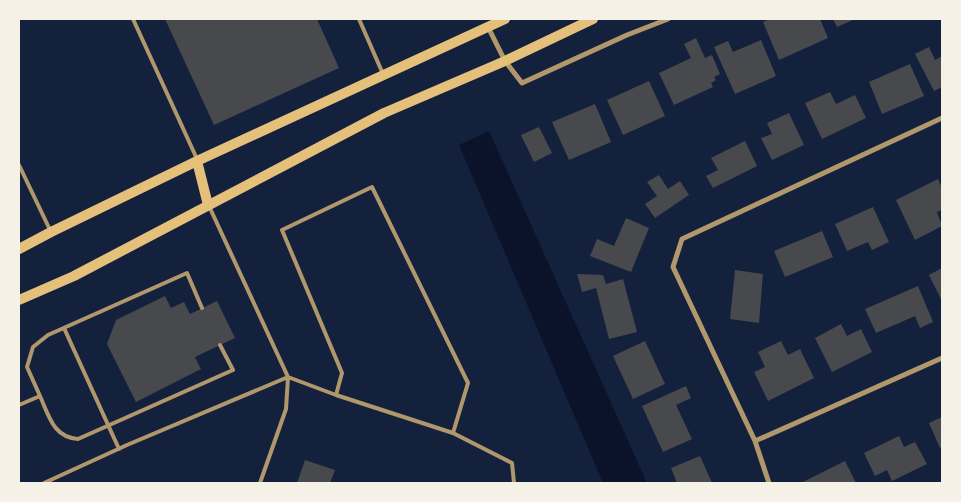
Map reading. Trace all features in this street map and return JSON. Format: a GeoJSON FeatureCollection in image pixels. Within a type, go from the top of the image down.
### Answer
{"type":"FeatureCollection","features":[{"type":"Feature","properties":{"kind":"main road"},"geometry":{"type":"LineString","coordinates":[[19,250],[51,232],[486,23],[505,19]]}},
{"type":"Feature","properties":{"kind":"main road"},"geometry":{"type":"LineString","coordinates":[[19,300],[74,276],[384,113],[593,19]]}},
{"type":"Feature","properties":{"kind":"main road"},"geometry":{"type":"LineString","coordinates":[[198,161],[208,205]]}},
{"type":"Feature","properties":{"kind":"street"},"geometry":{"type":"LineString","coordinates":[[486,23],[505,60],[522,83],[627,35],[668,19]]}},
{"type":"Feature","properties":{"kind":"street"},"geometry":{"type":"LineString","coordinates":[[769,483],[754,441],[673,268],[682,239],[942,118]]}},
{"type":"Feature","properties":{"kind":"street"},"geometry":{"type":"LineString","coordinates":[[754,441],[942,358]]}},
{"type":"Feature","properties":{"kind":"lane"},"geometry":{"type":"LineString","coordinates":[[133,19],[198,161]]}},
{"type":"Feature","properties":{"kind":"lane"},"geometry":{"type":"LineString","coordinates":[[359,19],[383,74]]}},
{"type":"Feature","properties":{"kind":"lane"},"geometry":{"type":"LineString","coordinates":[[19,165],[51,232]]}},
{"type":"Feature","properties":{"kind":"lane"},"geometry":{"type":"LineString","coordinates":[[336,395],[342,373],[282,230],[372,187],[468,383],[453,433]]}},
{"type":"Feature","properties":{"kind":"lane"},"geometry":{"type":"LineString","coordinates":[[208,205],[288,377],[286,409],[260,483]]}},
{"type":"Feature","properties":{"kind":"lane"},"geometry":{"type":"LineString","coordinates":[[202,308],[187,273],[48,335],[33,347],[26,367],[54,428],[68,438],[78,439],[233,370],[220,345]]}},
{"type":"Feature","properties":{"kind":"lane"},"geometry":{"type":"LineString","coordinates":[[64,328],[119,449]]}},
{"type":"Feature","properties":{"kind":"lane"},"geometry":{"type":"LineString","coordinates":[[44,483],[288,377],[336,395],[453,433],[512,464],[514,483]]}},
{"type":"Feature","properties":{"kind":"lane"},"geometry":{"type":"LineString","coordinates":[[19,405],[40,396]]}},
{"type":"Feature","properties":{"kind":"water"},"geometry":{"type":"Polygon","coordinates":[[[489,131],[647,483],[603,483],[459,145],[489,131]]]}},
{"type":"Feature","properties":{"kind":"building"},"geometry":{"type":"Polygon","coordinates":[[[165,19],[317,19],[339,68],[214,125],[165,19]]]}},
{"type":"Feature","properties":{"kind":"building"},"geometry":{"type":"Polygon","coordinates":[[[770,19],[820,19],[828,38],[779,60],[763,22],[770,19]]]}},
{"type":"Feature","properties":{"kind":"building"},"geometry":{"type":"Polygon","coordinates":[[[833,19],[855,19],[837,27],[833,19]]]}},
{"type":"Feature","properties":{"kind":"building"},"geometry":{"type":"Polygon","coordinates":[[[696,38],[705,58],[712,55],[720,74],[714,77],[716,80],[711,83],[713,87],[674,105],[659,73],[691,58],[684,44],[696,38]]]}},
{"type":"Feature","properties":{"kind":"building"},"geometry":{"type":"Polygon","coordinates":[[[761,40],[776,76],[735,94],[714,47],[728,41],[733,52],[761,40]]]}},
{"type":"Feature","properties":{"kind":"building"},"geometry":{"type":"Polygon","coordinates":[[[929,47],[935,60],[942,56],[942,87],[934,91],[915,54],[929,47]]]}},
{"type":"Feature","properties":{"kind":"building"},"geometry":{"type":"Polygon","coordinates":[[[910,64],[924,96],[882,114],[869,82],[910,64]]]}},
{"type":"Feature","properties":{"kind":"building"},"geometry":{"type":"Polygon","coordinates":[[[649,81],[665,116],[623,135],[607,100],[649,81]]]}},
{"type":"Feature","properties":{"kind":"building"},"geometry":{"type":"Polygon","coordinates":[[[830,92],[836,104],[855,95],[866,118],[822,139],[805,103],[830,92]]]}},
{"type":"Feature","properties":{"kind":"building"},"geometry":{"type":"Polygon","coordinates":[[[595,104],[611,142],[569,160],[552,122],[595,104]]]}},
{"type":"Feature","properties":{"kind":"building"},"geometry":{"type":"Polygon","coordinates":[[[789,113],[804,145],[772,160],[761,138],[772,134],[767,123],[789,113]]]}},
{"type":"Feature","properties":{"kind":"building"},"geometry":{"type":"Polygon","coordinates":[[[539,127],[552,153],[534,162],[521,135],[539,127]]]}},
{"type":"Feature","properties":{"kind":"building"},"geometry":{"type":"Polygon","coordinates":[[[745,141],[757,166],[713,188],[706,176],[718,170],[711,158],[745,141]]]}},
{"type":"Feature","properties":{"kind":"building"},"geometry":{"type":"Polygon","coordinates":[[[659,175],[668,189],[680,181],[689,195],[655,218],[645,204],[657,196],[647,182],[659,175]]]}},
{"type":"Feature","properties":{"kind":"building"},"geometry":{"type":"Polygon","coordinates":[[[938,179],[942,188],[942,210],[937,212],[942,226],[915,240],[896,200],[938,179]]]}},
{"type":"Feature","properties":{"kind":"building"},"geometry":{"type":"Polygon","coordinates":[[[873,207],[889,242],[872,250],[868,242],[847,251],[835,224],[873,207]]]}},
{"type":"Feature","properties":{"kind":"building"},"geometry":{"type":"Polygon","coordinates":[[[626,218],[649,228],[631,272],[590,256],[597,239],[614,246],[626,218]]]}},
{"type":"Feature","properties":{"kind":"building"},"geometry":{"type":"Polygon","coordinates":[[[822,231],[833,257],[785,277],[774,251],[822,231]]]}},
{"type":"Feature","properties":{"kind":"building"},"geometry":{"type":"Polygon","coordinates":[[[942,268],[942,301],[929,275],[942,268]]]}},
{"type":"Feature","properties":{"kind":"building"},"geometry":{"type":"Polygon","coordinates":[[[735,270],[763,274],[759,323],[730,319],[735,270]]]}},
{"type":"Feature","properties":{"kind":"building"},"geometry":{"type":"Polygon","coordinates":[[[577,274],[603,275],[606,284],[623,279],[637,332],[609,339],[596,288],[582,292],[577,274]]]}},
{"type":"Feature","properties":{"kind":"building"},"geometry":{"type":"Polygon","coordinates":[[[918,286],[933,322],[920,328],[915,316],[876,333],[865,309],[918,286]]]}},
{"type":"Feature","properties":{"kind":"building"},"geometry":{"type":"Polygon","coordinates":[[[165,296],[171,308],[184,302],[190,314],[217,301],[235,338],[195,357],[201,369],[136,402],[107,344],[116,320],[165,296]]]}},
{"type":"Feature","properties":{"kind":"building"},"geometry":{"type":"Polygon","coordinates":[[[841,324],[847,336],[861,329],[872,352],[832,372],[815,338],[841,324]]]}},
{"type":"Feature","properties":{"kind":"building"},"geometry":{"type":"Polygon","coordinates":[[[645,341],[665,384],[633,399],[613,356],[645,341]]]}},
{"type":"Feature","properties":{"kind":"building"},"geometry":{"type":"Polygon","coordinates":[[[781,341],[788,355],[800,349],[814,378],[768,401],[754,372],[765,367],[758,352],[781,341]]]}},
{"type":"Feature","properties":{"kind":"building"},"geometry":{"type":"Polygon","coordinates":[[[686,386],[691,398],[676,405],[692,439],[663,452],[642,406],[686,386]]]}},
{"type":"Feature","properties":{"kind":"building"},"geometry":{"type":"Polygon","coordinates":[[[942,417],[942,447],[940,448],[929,423],[942,417]]]}},
{"type":"Feature","properties":{"kind":"building"},"geometry":{"type":"Polygon","coordinates":[[[899,436],[904,447],[915,442],[927,464],[892,481],[887,470],[875,476],[864,453],[899,436]]]}},
{"type":"Feature","properties":{"kind":"building"},"geometry":{"type":"Polygon","coordinates":[[[700,456],[712,483],[677,483],[671,468],[700,456]]]}},
{"type":"Feature","properties":{"kind":"building"},"geometry":{"type":"Polygon","coordinates":[[[305,460],[335,470],[330,483],[297,483],[305,460]]]}},
{"type":"Feature","properties":{"kind":"building"},"geometry":{"type":"Polygon","coordinates":[[[845,461],[856,483],[803,482],[845,461]]]}}]}
